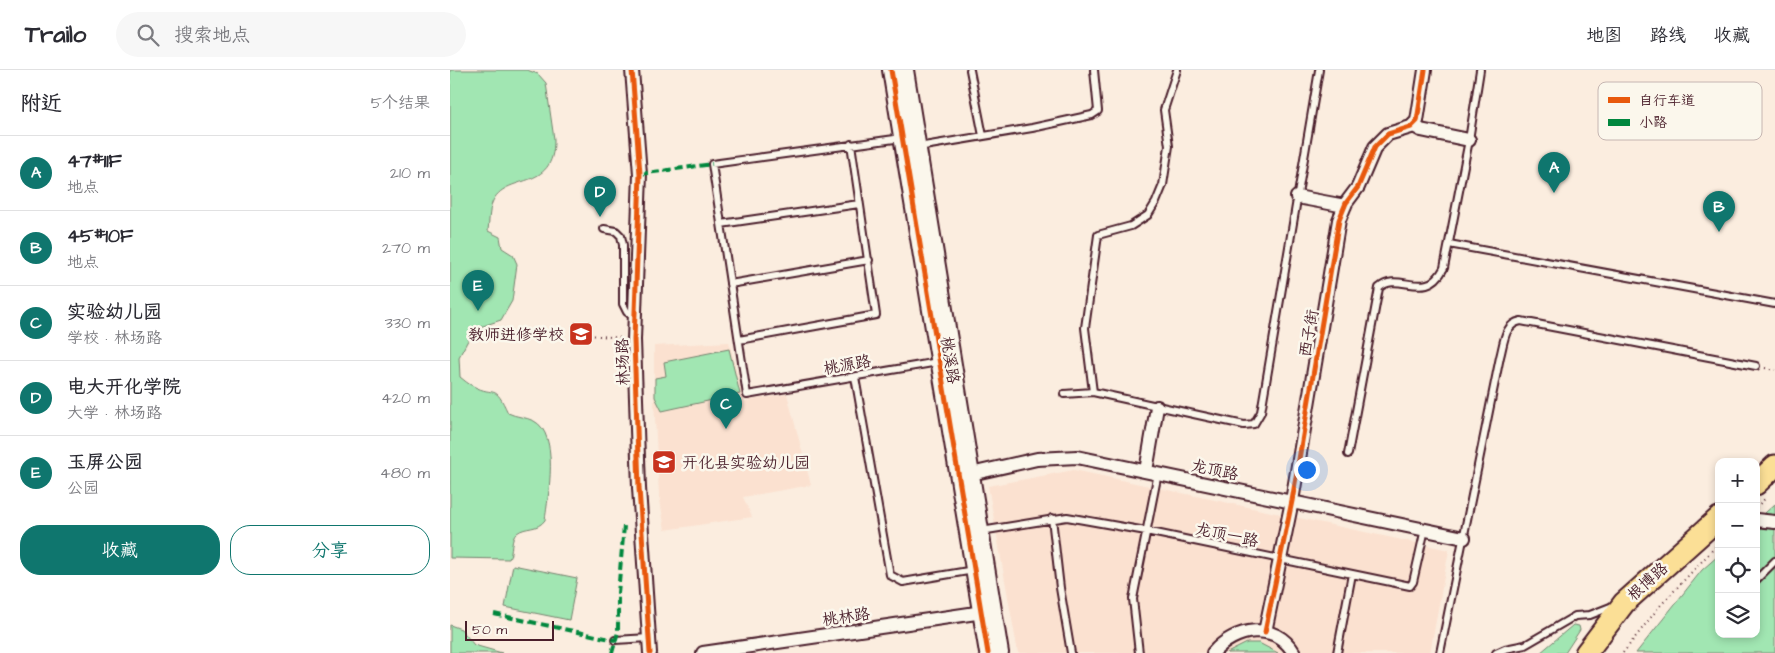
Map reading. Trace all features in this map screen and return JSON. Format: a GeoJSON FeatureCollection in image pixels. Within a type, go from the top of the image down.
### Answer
{"type":"FeatureCollection","features":[{"type":"Feature","properties":{"kind":"highway"},"geometry":{"type":"LineString","coordinates":[[1762,490],[1775,466]]}},
{"type":"Feature","properties":{"kind":"highway","name":"根博路"},"geometry":{"type":"LineString","coordinates":[[1586,653],[1624,603],[1715,522]]}},
{"type":"Feature","properties":{"kind":"street","name":"林场路"},"geometry":{"type":"LineString","coordinates":[[632,70],[640,174],[634,340],[639,488],[650,653]]}},
{"type":"Feature","properties":{"kind":"street","name":"桃溪路"},"geometry":{"type":"LineString","coordinates":[[891,70],[910,143]]}},
{"type":"Feature","properties":{"kind":"street","name":"桃溪路"},"geometry":{"type":"LineString","coordinates":[[905,70],[910,143],[964,475],[974,570],[1000,653]]}},
{"type":"Feature","properties":{"kind":"street"},"geometry":{"type":"LineString","coordinates":[[1425,70],[1414,126],[1421,130],[1469,140]]}},
{"type":"Feature","properties":{"kind":"street","name":"西子街"},"geometry":{"type":"LineString","coordinates":[[1264,632],[1292,502],[1339,220],[1345,206],[1358,187],[1372,151],[1388,134],[1414,126]]}},
{"type":"Feature","properties":{"kind":"street"},"geometry":{"type":"LineString","coordinates":[[1297,197],[1345,206]]}},
{"type":"Feature","properties":{"kind":"street"},"geometry":{"type":"LineString","coordinates":[[1152,472],[1157,407]]}},
{"type":"Feature","properties":{"kind":"street","name":"龙顶路"},"geometry":{"type":"LineString","coordinates":[[964,475],[1037,458],[1077,456],[1464,538]]}},
{"type":"Feature","properties":{"kind":"street","name":"桃溪路"},"geometry":{"type":"LineString","coordinates":[[964,475],[980,531],[987,611],[988,653]]}},
{"type":"Feature","properties":{"kind":"street"},"geometry":{"type":"LineString","coordinates":[[1760,520],[1775,522]]}},
{"type":"Feature","properties":{"kind":"street","name":"桃林路"},"geometry":{"type":"LineString","coordinates":[[703,653],[987,611]]}},
{"type":"Feature","properties":{"kind":"street"},"geometry":{"type":"LineString","coordinates":[[1213,653],[1222,643],[1235,635],[1249,631],[1264,632],[1280,638],[1294,653]]}},
{"type":"Feature","properties":{"kind":"lane"},"geometry":{"type":"LineString","coordinates":[[970,70],[983,136]]}},
{"type":"Feature","properties":{"kind":"lane"},"geometry":{"type":"LineString","coordinates":[[851,144],[876,315],[739,340],[712,164],[851,144],[910,143],[983,136],[1092,115],[1098,111],[1099,104],[1094,70]]}},
{"type":"Feature","properties":{"kind":"lane"},"geometry":{"type":"LineString","coordinates":[[1092,392],[1085,328],[1098,235],[1131,226],[1148,215],[1156,202],[1163,185],[1169,146],[1164,110],[1166,98],[1177,70]]}},
{"type":"Feature","properties":{"kind":"lane"},"geometry":{"type":"LineString","coordinates":[[1064,394],[1092,392],[1244,426],[1254,424],[1261,412],[1319,70]]}},
{"type":"Feature","properties":{"kind":"lane"},"geometry":{"type":"LineString","coordinates":[[1348,454],[1379,288],[1389,283],[1423,286],[1433,283],[1444,268],[1469,140],[1480,70]]}},
{"type":"Feature","properties":{"kind":"lane"},"geometry":{"type":"LineString","coordinates":[[721,224],[859,204]]}},
{"type":"Feature","properties":{"kind":"lane"},"geometry":{"type":"LineString","coordinates":[[604,229],[616,231],[622,240],[623,304],[627,312],[634,317]]}},
{"type":"Feature","properties":{"kind":"lane"},"geometry":{"type":"LineString","coordinates":[[1449,244],[1775,304]]}},
{"type":"Feature","properties":{"kind":"lane"},"geometry":{"type":"LineString","coordinates":[[730,284],[869,260]]}},
{"type":"Feature","properties":{"kind":"lane"},"geometry":{"type":"LineString","coordinates":[[1440,653],[1500,357],[1507,332],[1512,324],[1521,321],[1756,366]]}},
{"type":"Feature","properties":{"kind":"lane","name":"桃源路"},"geometry":{"type":"LineString","coordinates":[[739,340],[747,395],[945,361]]}},
{"type":"Feature","properties":{"kind":"lane"},"geometry":{"type":"LineString","coordinates":[[855,377],[890,575],[902,582],[974,570]]}},
{"type":"Feature","properties":{"kind":"lane"},"geometry":{"type":"LineString","coordinates":[[1139,653],[1133,599],[1146,531],[1152,472]]}},
{"type":"Feature","properties":{"kind":"lane","name":"龙顶一路"},"geometry":{"type":"LineString","coordinates":[[980,531],[1067,517],[1146,531],[1410,586],[1414,582],[1425,529]]}},
{"type":"Feature","properties":{"kind":"lane"},"geometry":{"type":"LineString","coordinates":[[1052,518],[1060,588],[1071,653]]}},
{"type":"Feature","properties":{"kind":"lane"},"geometry":{"type":"LineString","coordinates":[[1760,576],[1775,561]]}},
{"type":"Feature","properties":{"kind":"lane"},"geometry":{"type":"LineString","coordinates":[[1337,653],[1352,574]]}},
{"type":"Feature","properties":{"kind":"lane"},"geometry":{"type":"LineString","coordinates":[[1496,653],[1505,648],[1525,645],[1575,616],[1590,615],[1624,603]]}},
{"type":"Feature","properties":{"kind":"lane"},"geometry":{"type":"LineString","coordinates":[[615,640],[649,638]]}},
{"type":"Feature","properties":{"kind":"path"},"geometry":{"type":"LineString","coordinates":[[589,335],[634,340]]}},
{"type":"Feature","properties":{"kind":"path"},"geometry":{"type":"LineString","coordinates":[[1757,503],[1762,490]]}},
{"type":"Feature","properties":{"kind":"path"},"geometry":{"type":"LineString","coordinates":[[1623,653],[1659,607],[1715,547]]}},
{"type":"Feature","properties":{"kind":"shaded area"},"geometry":{"type":"Polygon","coordinates":[[[729,342],[745,401],[787,394],[811,485],[743,497],[752,517],[665,530],[659,494],[654,400],[654,346],[729,342]]]}},
{"type":"Feature","properties":{"kind":"shaded area"},"geometry":{"type":"Polygon","coordinates":[[[1074,470],[1449,550],[1430,653],[1018,653],[988,486],[1074,470]]]}},
{"type":"Feature","properties":{"kind":"green space"},"geometry":{"type":"Polygon","coordinates":[[[450,70],[527,70],[538,74],[546,83],[554,139],[552,156],[547,168],[528,180],[507,187],[498,193],[492,203],[488,231],[500,237],[502,248],[513,255],[517,264],[512,301],[501,320],[474,329],[459,357],[460,377],[471,385],[497,394],[508,413],[534,421],[542,428],[547,439],[550,452],[550,482],[545,520],[539,526],[520,531],[515,535],[509,559],[450,558],[450,70]]]}},
{"type":"Feature","properties":{"kind":"green space"},"geometry":{"type":"Polygon","coordinates":[[[729,349],[740,394],[662,411],[655,397],[655,378],[666,376],[664,362],[729,349]]]}},
{"type":"Feature","properties":{"kind":"green space"},"geometry":{"type":"Polygon","coordinates":[[[1775,504],[1775,653],[1636,653],[1702,570],[1715,559],[1715,638],[1760,638],[1760,517],[1775,504]]]}},
{"type":"Feature","properties":{"kind":"green space"},"geometry":{"type":"Polygon","coordinates":[[[513,565],[577,578],[569,620],[505,607],[513,565]]]}},
{"type":"Feature","properties":{"kind":"green space"},"geometry":{"type":"Polygon","coordinates":[[[450,625],[461,629],[474,645],[502,653],[450,653],[450,625]]]}},
{"type":"Feature","properties":{"kind":"green space"},"geometry":{"type":"Polygon","coordinates":[[[1573,625],[1579,626],[1580,630],[1565,653],[1540,653],[1573,625]]]}},
{"type":"Feature","properties":{"kind":"green space"},"geometry":{"type":"Polygon","coordinates":[[[1247,643],[1259,643],[1278,653],[1227,653],[1247,643]]]}},
{"type":"Feature","properties":{"kind":"marked path"},"geometry":{"type":"LineString","coordinates":[[640,174],[712,164]]}},
{"type":"Feature","properties":{"kind":"marked path"},"geometry":{"type":"LineString","coordinates":[[612,653],[618,632],[618,593],[624,526]]}},
{"type":"Feature","properties":{"kind":"marked path"},"geometry":{"type":"LineString","coordinates":[[494,614],[615,640]]}},
{"type":"Feature","properties":{"kind":"cycle path"},"geometry":{"type":"LineString","coordinates":[[632,70],[640,174],[634,340],[639,488],[650,653]]}},
{"type":"Feature","properties":{"kind":"cycle path"},"geometry":{"type":"LineString","coordinates":[[891,70],[988,653]]}},
{"type":"Feature","properties":{"kind":"cycle path"},"geometry":{"type":"LineString","coordinates":[[1265,632],[1292,501],[1339,220],[1346,203],[1358,187],[1375,147],[1388,134],[1411,127],[1417,121],[1425,70]]}},
{"type":"Feature","properties":{"kind":"place","name":"47#11F"},"geometry":{"type":"Point","coordinates":[1554,193]}},
{"type":"Feature","properties":{"kind":"place","name":"电大开化学院"},"geometry":{"type":"Point","coordinates":[600,217]}},
{"type":"Feature","properties":{"kind":"place","name":"45#10F"},"geometry":{"type":"Point","coordinates":[1719,232]}},
{"type":"Feature","properties":{"kind":"place","name":"玉屏公园"},"geometry":{"type":"Point","coordinates":[478,311]}},
{"type":"Feature","properties":{"kind":"place","name":"教师进修学校"},"geometry":{"type":"Point","coordinates":[581,334]}},
{"type":"Feature","properties":{"kind":"place","name":"实验幼儿园"},"geometry":{"type":"Point","coordinates":[726,429]}},
{"type":"Feature","properties":{"kind":"place","name":"开化县实验幼儿园"},"geometry":{"type":"Point","coordinates":[664,462]}}]}
